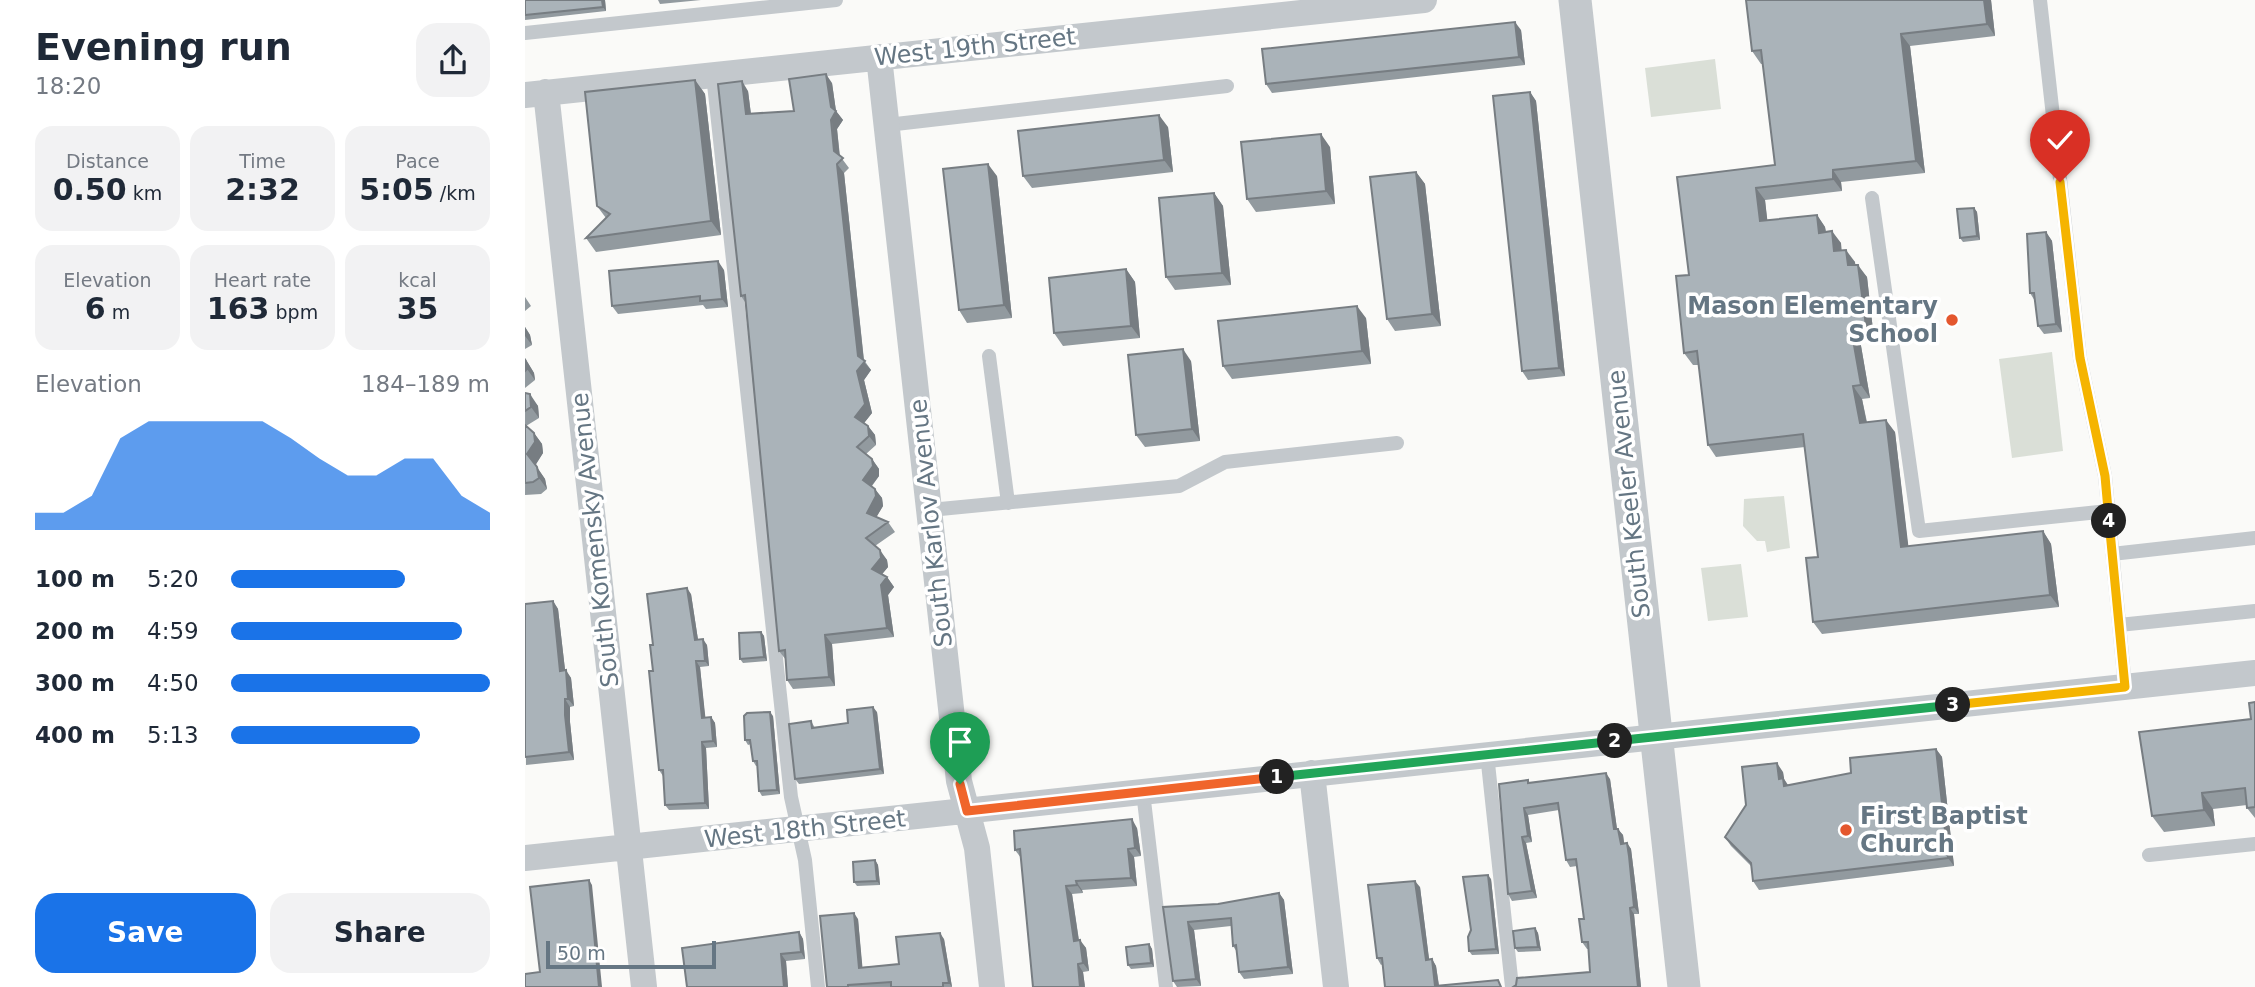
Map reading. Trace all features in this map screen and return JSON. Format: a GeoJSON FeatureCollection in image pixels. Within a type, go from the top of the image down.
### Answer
{"type":"FeatureCollection","features":[{"type":"Feature","properties":{"kind":"street","name":"South Keeler Avenue"},"geometry":{"type":"LineString","coordinates":[[1575,0],[1683,987]]}},
{"type":"Feature","properties":{"kind":"street","name":"West 19th Street"},"geometry":{"type":"LineString","coordinates":[[536,94],[1410,1]]}},
{"type":"Feature","properties":{"kind":"street","name":"South Karlov Avenue"},"geometry":{"type":"LineString","coordinates":[[879,57],[959,781],[977,848],[992,987]]}},
{"type":"Feature","properties":{"kind":"street","name":"South Komensky Avenue"},"geometry":{"type":"LineString","coordinates":[[536,94],[644,987]]}},
{"type":"Feature","properties":{"kind":"street","name":"West 18th Street"},"geometry":{"type":"LineString","coordinates":[[525,858],[2255,673]]}},
{"type":"Feature","properties":{"kind":"street"},"geometry":{"type":"LineString","coordinates":[[1313,773],[1336,987]]}},
{"type":"Feature","properties":{"kind":"lane"},"geometry":{"type":"LineString","coordinates":[[525,33],[836,0]]}},
{"type":"Feature","properties":{"kind":"lane"},"geometry":{"type":"LineString","coordinates":[[2040,0],[2080,358],[2105,476],[2125,687]]}},
{"type":"Feature","properties":{"kind":"lane"},"geometry":{"type":"LineString","coordinates":[[713,75],[791,797],[805,860],[818,987]]}},
{"type":"Feature","properties":{"kind":"lane"},"geometry":{"type":"LineString","coordinates":[[887,125],[1227,86]]}},
{"type":"Feature","properties":{"kind":"lane"},"geometry":{"type":"LineString","coordinates":[[1873,198],[1919,531],[2108,511]]}},
{"type":"Feature","properties":{"kind":"lane"},"geometry":{"type":"LineString","coordinates":[[989,356],[1008,503]]}},
{"type":"Feature","properties":{"kind":"lane"},"geometry":{"type":"LineString","coordinates":[[930,510],[1179,486],[1225,462],[1397,443]]}},
{"type":"Feature","properties":{"kind":"lane"},"geometry":{"type":"LineString","coordinates":[[2112,554],[2255,538]]}},
{"type":"Feature","properties":{"kind":"lane"},"geometry":{"type":"LineString","coordinates":[[2119,625],[2255,611]]}},
{"type":"Feature","properties":{"kind":"lane"},"geometry":{"type":"LineString","coordinates":[[1487,754],[1512,987]]}},
{"type":"Feature","properties":{"kind":"lane"},"geometry":{"type":"LineString","coordinates":[[1143,792],[1166,987]]}},
{"type":"Feature","properties":{"kind":"lane"},"geometry":{"type":"LineString","coordinates":[[2149,855],[2255,844]]}},
{"type":"Feature","properties":{"kind":"shaded area"},"geometry":{"type":"Polygon","coordinates":[[[1715,59],[1721,109],[1651,117],[1645,68],[1715,59]]]}},
{"type":"Feature","properties":{"kind":"shaded area"},"geometry":{"type":"Polygon","coordinates":[[[2052,352],[2063,451],[2012,458],[1999,359],[2052,352]]]}},
{"type":"Feature","properties":{"kind":"shaded area"},"geometry":{"type":"Polygon","coordinates":[[[1784,496],[1790,548],[1767,552],[1765,541],[1757,541],[1743,526],[1744,499],[1784,496]]]}},
{"type":"Feature","properties":{"kind":"shaded area"},"geometry":{"type":"Polygon","coordinates":[[[1741,564],[1748,617],[1708,621],[1701,568],[1741,564]]]}},
{"type":"Feature","properties":{"kind":"building"},"geometry":{"type":"Polygon","coordinates":[[[525,0],[602,0],[603,7],[525,15],[525,0]]]}},
{"type":"Feature","properties":{"kind":"building"},"geometry":{"type":"Polygon","coordinates":[[[1746,0],[1984,0],[1987,24],[1901,34],[1916,161],[1833,170],[1833,179],[1756,188],[1760,221],[1817,215],[1819,233],[1832,231],[1834,251],[1846,250],[1848,265],[1858,265],[1866,326],[1851,328],[1861,385],[1853,386],[1860,423],[1886,420],[1901,547],[2043,531],[2050,595],[1813,622],[1806,558],[1818,557],[1803,434],[1708,445],[1697,351],[1684,353],[1676,276],[1689,275],[1677,177],[1775,165],[1761,50],[1752,51],[1746,0]]]}},
{"type":"Feature","properties":{"kind":"building"},"geometry":{"type":"Polygon","coordinates":[[[1515,22],[1519,57],[1266,84],[1262,49],[1515,22]]]}},
{"type":"Feature","properties":{"kind":"building"},"geometry":{"type":"Polygon","coordinates":[[[826,74],[831,107],[836,111],[831,120],[834,151],[843,158],[837,164],[858,356],[865,361],[857,371],[865,404],[855,417],[868,426],[869,436],[857,447],[872,459],[873,466],[863,480],[875,489],[876,496],[867,513],[888,522],[866,538],[880,550],[881,558],[872,569],[887,577],[881,585],[887,628],[825,635],[829,677],[787,680],[785,650],[779,651],[745,295],[741,296],[718,84],[742,81],[746,114],[794,111],[789,79],[826,74]]]}},
{"type":"Feature","properties":{"kind":"building"},"geometry":{"type":"Polygon","coordinates":[[[695,80],[711,221],[586,238],[610,214],[597,206],[585,92],[695,80]]]}},
{"type":"Feature","properties":{"kind":"building"},"geometry":{"type":"Polygon","coordinates":[[[1530,92],[1559,368],[1522,371],[1493,96],[1530,92]]]}},
{"type":"Feature","properties":{"kind":"building"},"geometry":{"type":"Polygon","coordinates":[[[1159,115],[1164,160],[1023,176],[1018,131],[1159,115]]]}},
{"type":"Feature","properties":{"kind":"building"},"geometry":{"type":"Polygon","coordinates":[[[1321,134],[1326,191],[1247,199],[1241,142],[1321,134]]]}},
{"type":"Feature","properties":{"kind":"building"},"geometry":{"type":"Polygon","coordinates":[[[988,164],[1004,305],[959,310],[943,169],[988,164]]]}},
{"type":"Feature","properties":{"kind":"building"},"geometry":{"type":"Polygon","coordinates":[[[1416,172],[1432,314],[1387,319],[1370,177],[1416,172]]]}},
{"type":"Feature","properties":{"kind":"building"},"geometry":{"type":"Polygon","coordinates":[[[1214,193],[1222,273],[1166,277],[1159,198],[1214,193]]]}},
{"type":"Feature","properties":{"kind":"building"},"geometry":{"type":"Polygon","coordinates":[[[1974,208],[1977,236],[1960,238],[1957,209],[1974,208]]]}},
{"type":"Feature","properties":{"kind":"building"},"geometry":{"type":"Polygon","coordinates":[[[2046,232],[2056,324],[2038,326],[2034,293],[2030,293],[2027,234],[2046,232]]]}},
{"type":"Feature","properties":{"kind":"building"},"geometry":{"type":"Polygon","coordinates":[[[718,261],[722,299],[700,301],[700,296],[612,306],[609,271],[718,261]]]}},
{"type":"Feature","properties":{"kind":"building"},"geometry":{"type":"Polygon","coordinates":[[[1126,269],[1131,326],[1054,333],[1049,278],[1126,269]]]}},
{"type":"Feature","properties":{"kind":"building"},"geometry":{"type":"Polygon","coordinates":[[[1357,306],[1362,351],[1223,366],[1218,321],[1357,306]]]}},
{"type":"Feature","properties":{"kind":"building"},"geometry":{"type":"Polygon","coordinates":[[[1183,349],[1192,429],[1136,435],[1128,355],[1183,349]]]}},
{"type":"Feature","properties":{"kind":"building"},"geometry":{"type":"Polygon","coordinates":[[[525,393],[530,394],[531,407],[525,411],[525,393]]]}},
{"type":"Feature","properties":{"kind":"building"},"geometry":{"type":"Polygon","coordinates":[[[525,425],[534,433],[535,442],[527,454],[537,467],[539,478],[525,483],[525,425]]]}},
{"type":"Feature","properties":{"kind":"building"},"geometry":{"type":"Polygon","coordinates":[[[687,588],[695,640],[703,639],[705,661],[696,661],[702,718],[711,717],[713,741],[702,742],[705,803],[665,805],[663,770],[659,770],[649,671],[653,671],[650,645],[653,645],[647,594],[687,588]]]}},
{"type":"Feature","properties":{"kind":"building"},"geometry":{"type":"Polygon","coordinates":[[[553,601],[560,671],[566,670],[568,699],[565,699],[565,715],[569,752],[525,757],[525,604],[553,601]]]}},
{"type":"Feature","properties":{"kind":"building"},"geometry":{"type":"Polygon","coordinates":[[[761,632],[764,657],[740,659],[739,633],[761,632]]]}},
{"type":"Feature","properties":{"kind":"building"},"geometry":{"type":"Polygon","coordinates":[[[2255,702],[2255,807],[2247,808],[2245,788],[2202,793],[2204,810],[2152,816],[2139,732],[2251,719],[2249,703],[2255,702]]]}},
{"type":"Feature","properties":{"kind":"building"},"geometry":{"type":"Polygon","coordinates":[[[873,707],[880,769],[795,779],[789,724],[811,721],[812,728],[848,723],[847,710],[873,707]]]}},
{"type":"Feature","properties":{"kind":"building"},"geometry":{"type":"Polygon","coordinates":[[[770,712],[777,790],[759,791],[757,761],[753,761],[750,740],[745,740],[744,716],[747,713],[770,712]]]}},
{"type":"Feature","properties":{"kind":"building","name":"First Baptist Church"},"geometry":{"type":"Polygon","coordinates":[[[1936,749],[1948,858],[1753,881],[1751,863],[1725,837],[1746,805],[1742,767],[1777,763],[1779,779],[1783,778],[1784,786],[1851,773],[1850,758],[1936,749]]]}},
{"type":"Feature","properties":{"kind":"building"},"geometry":{"type":"Polygon","coordinates":[[[1606,773],[1614,829],[1618,829],[1621,844],[1627,843],[1629,856],[1634,907],[1630,908],[1638,987],[1513,987],[1517,978],[1590,972],[1588,942],[1582,942],[1579,919],[1584,919],[1576,859],[1566,860],[1558,803],[1524,808],[1528,836],[1522,837],[1532,891],[1508,894],[1499,784],[1606,773]]]}},
{"type":"Feature","properties":{"kind":"building"},"geometry":{"type":"Polygon","coordinates":[[[1132,819],[1135,848],[1128,849],[1131,878],[1076,881],[1077,885],[1066,886],[1074,941],[1080,940],[1083,963],[1078,964],[1080,987],[1033,987],[1020,849],[1015,850],[1014,831],[1132,819]]]}},
{"type":"Feature","properties":{"kind":"building"},"geometry":{"type":"Polygon","coordinates":[[[875,860],[877,881],[854,882],[853,862],[875,860]]]}},
{"type":"Feature","properties":{"kind":"building"},"geometry":{"type":"Polygon","coordinates":[[[1488,875],[1496,949],[1469,951],[1468,937],[1471,930],[1463,877],[1488,875]]]}},
{"type":"Feature","properties":{"kind":"building"},"geometry":{"type":"Polygon","coordinates":[[[589,880],[599,987],[525,987],[525,974],[540,972],[530,887],[589,880]]]}},
{"type":"Feature","properties":{"kind":"building"},"geometry":{"type":"Polygon","coordinates":[[[1415,881],[1426,960],[1432,959],[1435,986],[1498,980],[1501,987],[1385,987],[1382,958],[1377,958],[1368,885],[1415,881]]]}},
{"type":"Feature","properties":{"kind":"building"},"geometry":{"type":"Polygon","coordinates":[[[1279,893],[1288,967],[1239,972],[1236,945],[1233,946],[1231,918],[1188,922],[1196,979],[1173,981],[1163,907],[1218,904],[1279,893]]]}},
{"type":"Feature","properties":{"kind":"building"},"geometry":{"type":"Polygon","coordinates":[[[854,913],[859,968],[899,964],[896,937],[940,933],[949,983],[943,983],[943,987],[891,987],[891,982],[827,987],[820,916],[854,913]]]}},
{"type":"Feature","properties":{"kind":"building"},"geometry":{"type":"Polygon","coordinates":[[[1535,928],[1538,947],[1515,948],[1513,931],[1535,928]]]}},
{"type":"Feature","properties":{"kind":"building"},"geometry":{"type":"Polygon","coordinates":[[[799,932],[801,952],[781,954],[784,987],[687,987],[682,948],[799,932]]]}},
{"type":"Feature","properties":{"kind":"building"},"geometry":{"type":"Polygon","coordinates":[[[1149,944],[1151,963],[1128,965],[1126,947],[1149,944]]]}},
{"type":"Feature","properties":{"kind":"place","name":"Mason Elementary School"},"geometry":{"type":"Point","coordinates":[1952,320]}},
{"type":"Feature","properties":{"kind":"place","name":"First Baptist Church"},"geometry":{"type":"Point","coordinates":[1846,830]}},
{"type":"Feature","properties":{"kind":"route"},"geometry":{"type":"LineString","coordinates":[[960,784],[967,811],[2125,687],[2105,476],[2080,358],[2060,182]]}}]}
